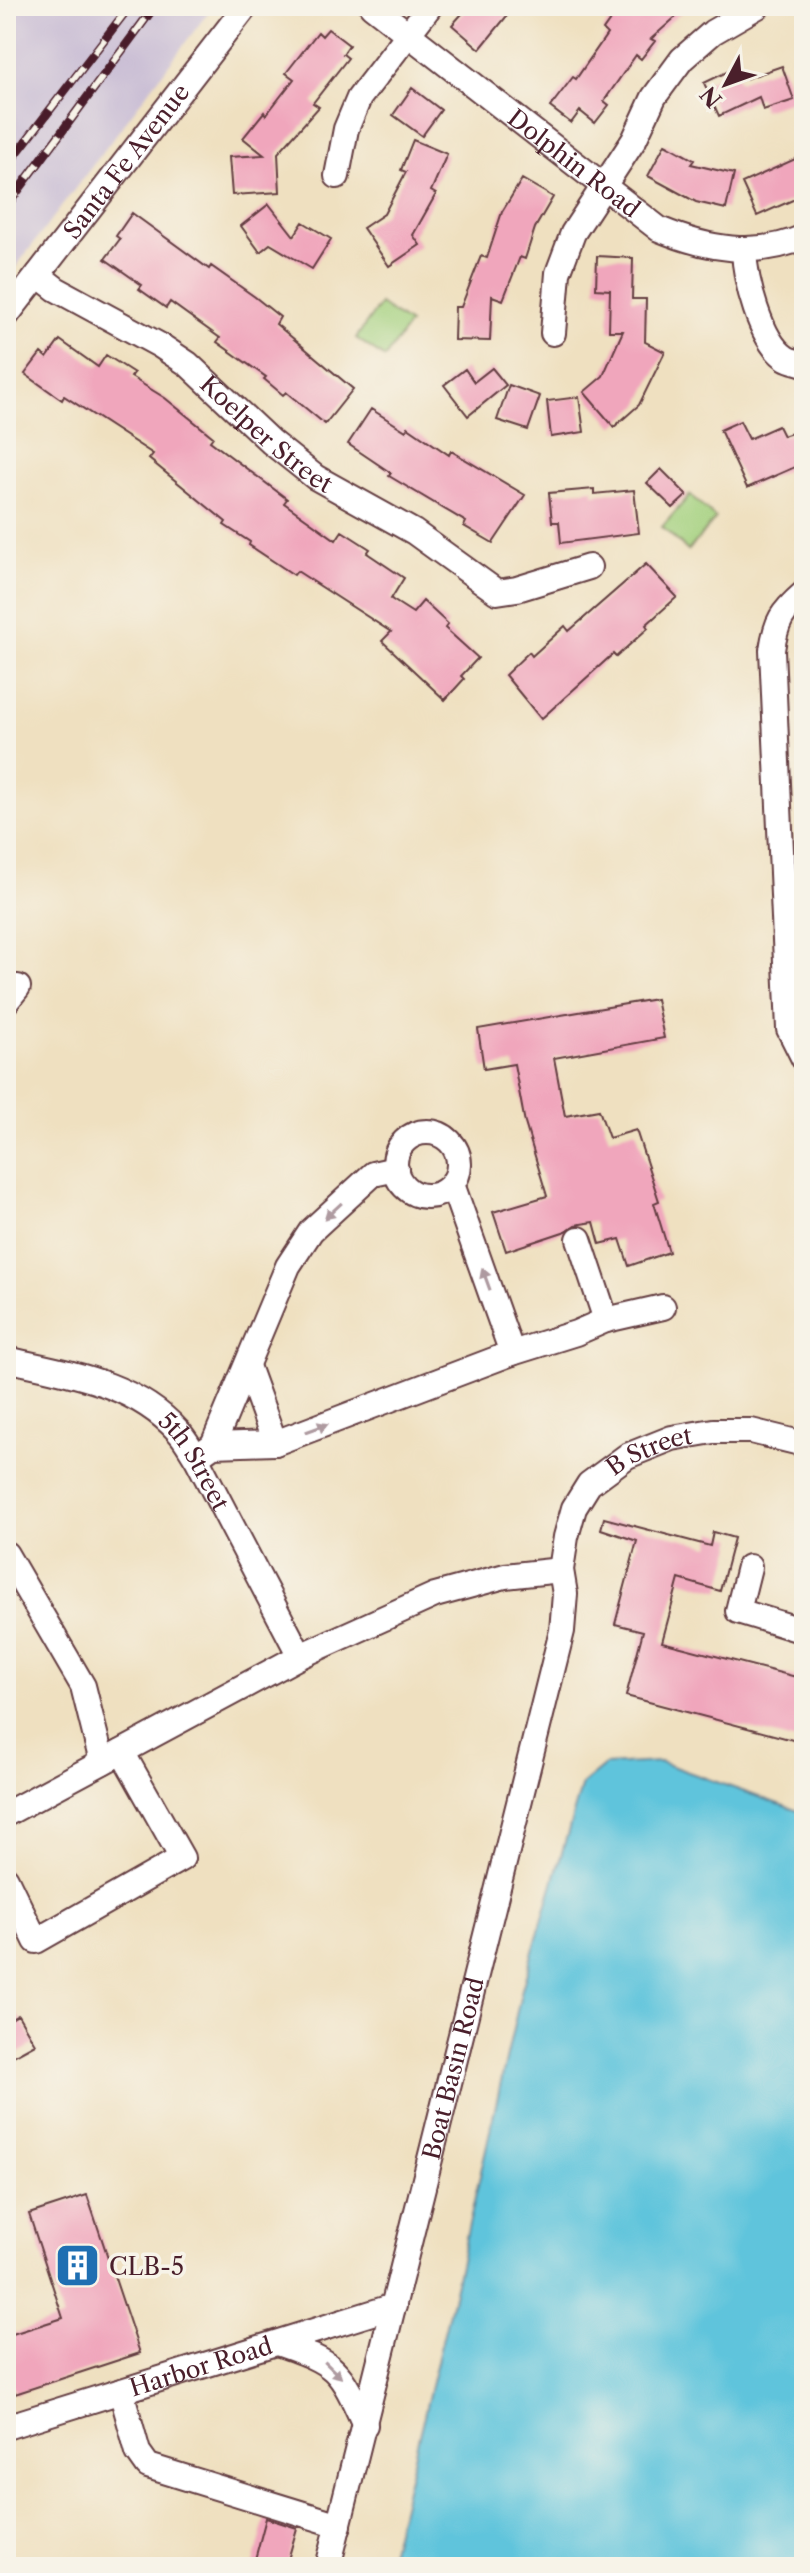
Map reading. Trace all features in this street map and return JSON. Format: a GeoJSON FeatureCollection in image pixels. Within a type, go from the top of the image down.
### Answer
{"type":"FeatureCollection","features":[{"type":"Feature","properties":{"kind":"street","name":"Santa Fe Avenue"},"geometry":{"type":"LineString","coordinates":[[6,316],[246,6]]}},
{"type":"Feature","properties":{"kind":"street","name":"Dolphin Road"},"geometry":{"type":"LineString","coordinates":[[372,6],[659,229],[686,240],[744,250],[764,250],[804,237]]}},
{"type":"Feature","properties":{"kind":"street"},"geometry":{"type":"LineString","coordinates":[[337,176],[346,129],[359,98],[430,6]]}},
{"type":"Feature","properties":{"kind":"street"},"geometry":{"type":"LineString","coordinates":[[553,333],[558,273],[573,233],[634,140],[654,97],[682,59],[713,32],[758,6]]}},
{"type":"Feature","properties":{"kind":"street"},"geometry":{"type":"LineString","coordinates":[[744,250],[745,273],[767,337],[786,359],[804,364]]}},
{"type":"Feature","properties":{"kind":"street","name":"Koelper Street"},"geometry":{"type":"LineString","coordinates":[[38,275],[56,289],[188,364],[271,442],[315,477],[414,532],[497,592],[589,567]]}},
{"type":"Feature","properties":{"kind":"street"},"geometry":{"type":"LineString","coordinates":[[803,1058],[789,1029],[796,1005],[772,650],[774,629],[784,611],[804,593]]}},
{"type":"Feature","properties":{"kind":"street"},"geometry":{"type":"LineString","coordinates":[[421,1132],[440,1134],[448,1140],[458,1156],[457,1175],[452,1184],[437,1194],[418,1194],[403,1184],[396,1169],[397,1153],[406,1140],[421,1132]]}},
{"type":"Feature","properties":{"kind":"street"},"geometry":{"type":"LineString","coordinates":[[204,1451],[247,1366],[288,1266],[311,1231],[373,1174],[396,1169]]}},
{"type":"Feature","properties":{"kind":"street"},"geometry":{"type":"LineString","coordinates":[[452,1184],[512,1353]]}},
{"type":"Feature","properties":{"kind":"street"},"geometry":{"type":"LineString","coordinates":[[579,1239],[606,1320]]}},
{"type":"Feature","properties":{"kind":"street"},"geometry":{"type":"LineString","coordinates":[[204,1451],[275,1443],[606,1320],[663,1307]]}},
{"type":"Feature","properties":{"kind":"street","name":"5th Street"},"geometry":{"type":"LineString","coordinates":[[6,1359],[92,1378],[142,1400],[204,1451],[300,1656]]}},
{"type":"Feature","properties":{"kind":"street"},"geometry":{"type":"LineString","coordinates":[[247,1366],[275,1443]]}},
{"type":"Feature","properties":{"kind":"street","name":"B Street"},"geometry":{"type":"LineString","coordinates":[[561,1570],[574,1508],[589,1484],[627,1456],[672,1438],[713,1431],[751,1431],[804,1444]]}},
{"type":"Feature","properties":{"kind":"street"},"geometry":{"type":"LineString","coordinates":[[6,1554],[83,1686],[112,1757],[182,1858],[36,1941],[6,1879]]}},
{"type":"Feature","properties":{"kind":"street"},"geometry":{"type":"LineString","coordinates":[[749,1567],[738,1611],[804,1631]]}},
{"type":"Feature","properties":{"kind":"street"},"geometry":{"type":"LineString","coordinates":[[6,1814],[300,1656],[435,1595],[505,1576],[561,1570]]}},
{"type":"Feature","properties":{"kind":"street","name":"Boat Basin Road"},"geometry":{"type":"LineString","coordinates":[[328,2567],[562,1631],[565,1594],[561,1570]]}},
{"type":"Feature","properties":{"kind":"street","name":"Harbor Road"},"geometry":{"type":"LineString","coordinates":[[6,2427],[394,2306]]}},
{"type":"Feature","properties":{"kind":"street"},"geometry":{"type":"LineString","coordinates":[[277,2343],[321,2359],[341,2376],[365,2425]]}},
{"type":"Feature","properties":{"kind":"street"},"geometry":{"type":"LineString","coordinates":[[121,2391],[138,2452],[148,2466],[339,2525]]}},
{"type":"Feature","properties":{"kind":"shaded area"},"geometry":{"type":"Polygon","coordinates":[[[6,6],[213,6],[6,280],[6,6]]]}},
{"type":"Feature","properties":{"kind":"green space"},"geometry":{"type":"Polygon","coordinates":[[[380,304],[409,324],[385,358],[356,338],[380,304]]]}},
{"type":"Feature","properties":{"kind":"green space"},"geometry":{"type":"Polygon","coordinates":[[[690,495],[716,518],[688,551],[662,527],[690,495]]]}},
{"type":"Feature","properties":{"kind":"water"},"geometry":{"type":"Polygon","coordinates":[[[660,1762],[804,1813],[804,2567],[387,2567],[452,2300],[522,1989],[582,1784],[605,1765],[660,1762]]]}},
{"type":"Feature","properties":{"kind":"building"},"geometry":{"type":"Polygon","coordinates":[[[469,6],[515,6],[480,49],[452,25],[469,6]]]}},
{"type":"Feature","properties":{"kind":"building"},"geometry":{"type":"Polygon","coordinates":[[[620,6],[688,6],[651,39],[655,41],[641,59],[636,55],[604,101],[609,105],[595,123],[580,111],[571,123],[550,107],[573,77],[576,79],[607,34],[603,30],[620,6]]]}},
{"type":"Feature","properties":{"kind":"building"},"geometry":{"type":"Polygon","coordinates":[[[328,29],[349,45],[343,54],[348,58],[313,103],[319,107],[278,153],[280,192],[232,195],[229,157],[264,155],[243,138],[294,79],[286,73],[318,32],[322,36],[328,29]]]}},
{"type":"Feature","properties":{"kind":"building"},"geometry":{"type":"Polygon","coordinates":[[[782,66],[794,100],[763,110],[759,97],[719,116],[704,83],[733,69],[739,81],[782,66]]]}},
{"type":"Feature","properties":{"kind":"building"},"geometry":{"type":"Polygon","coordinates":[[[412,88],[441,110],[422,136],[393,115],[412,88]]]}},
{"type":"Feature","properties":{"kind":"building"},"geometry":{"type":"Polygon","coordinates":[[[413,140],[447,154],[431,191],[436,194],[413,235],[420,245],[389,266],[363,228],[384,214],[406,172],[401,170],[413,140]]]}},
{"type":"Feature","properties":{"kind":"building"},"geometry":{"type":"Polygon","coordinates":[[[665,144],[694,160],[691,164],[734,174],[726,209],[696,202],[648,176],[665,144]]]}},
{"type":"Feature","properties":{"kind":"building"},"geometry":{"type":"Polygon","coordinates":[[[804,155],[804,195],[757,216],[742,183],[804,155]]]}},
{"type":"Feature","properties":{"kind":"building"},"geometry":{"type":"Polygon","coordinates":[[[522,179],[553,197],[535,228],[525,259],[520,257],[503,300],[492,296],[490,341],[454,340],[455,307],[461,307],[481,256],[487,258],[502,212],[522,179]]]}},
{"type":"Feature","properties":{"kind":"building"},"geometry":{"type":"Polygon","coordinates":[[[269,204],[294,236],[303,222],[331,239],[312,269],[270,244],[260,252],[241,226],[269,204]]]}},
{"type":"Feature","properties":{"kind":"building"},"geometry":{"type":"Polygon","coordinates":[[[132,213],[209,269],[211,266],[255,297],[280,317],[276,324],[353,389],[325,424],[217,342],[220,338],[170,302],[166,308],[139,289],[142,285],[105,259],[120,239],[116,236],[132,213]]]}},
{"type":"Feature","properties":{"kind":"building"},"geometry":{"type":"Polygon","coordinates":[[[597,256],[633,258],[632,299],[646,299],[645,342],[665,352],[639,405],[614,427],[584,392],[603,376],[623,331],[609,331],[610,290],[596,289],[597,256]]]}},
{"type":"Feature","properties":{"kind":"building"},"geometry":{"type":"Polygon","coordinates":[[[60,340],[98,367],[106,355],[134,373],[131,377],[165,398],[213,437],[210,441],[287,499],[284,503],[336,540],[342,531],[370,549],[367,553],[404,578],[391,599],[413,613],[423,601],[448,624],[445,628],[478,658],[461,676],[464,679],[445,700],[382,641],[391,632],[297,571],[294,575],[249,545],[250,542],[224,525],[226,522],[149,459],[153,454],[64,396],[62,400],[25,374],[41,353],[47,358],[60,340]]]}},
{"type":"Feature","properties":{"kind":"building"},"geometry":{"type":"Polygon","coordinates":[[[492,368],[506,385],[468,416],[444,385],[465,369],[474,382],[492,368]]]}},
{"type":"Feature","properties":{"kind":"building"},"geometry":{"type":"Polygon","coordinates":[[[509,385],[540,396],[528,430],[497,420],[509,385]]]}},
{"type":"Feature","properties":{"kind":"building"},"geometry":{"type":"Polygon","coordinates":[[[579,397],[584,432],[551,437],[547,401],[579,397]]]}},
{"type":"Feature","properties":{"kind":"building"},"geometry":{"type":"Polygon","coordinates":[[[371,409],[525,495],[493,543],[464,526],[466,522],[389,476],[391,473],[348,444],[371,409]]]}},
{"type":"Feature","properties":{"kind":"building"},"geometry":{"type":"Polygon","coordinates":[[[740,421],[749,439],[778,426],[783,436],[804,429],[804,463],[747,488],[720,430],[740,421]]]}},
{"type":"Feature","properties":{"kind":"building"},"geometry":{"type":"Polygon","coordinates":[[[661,469],[687,495],[673,508],[647,483],[661,469]]]}},
{"type":"Feature","properties":{"kind":"building"},"geometry":{"type":"Polygon","coordinates":[[[594,489],[594,494],[634,490],[639,533],[561,543],[559,522],[552,522],[549,493],[594,489]]]}},
{"type":"Feature","properties":{"kind":"building"},"geometry":{"type":"Polygon","coordinates":[[[646,564],[677,597],[616,657],[613,654],[541,719],[505,675],[529,652],[532,656],[565,626],[569,631],[646,564]]]}},
{"type":"Feature","properties":{"kind":"building"},"geometry":{"type":"Polygon","coordinates":[[[656,999],[664,1038],[554,1058],[565,1116],[599,1110],[609,1138],[636,1130],[659,1201],[654,1203],[669,1252],[629,1266],[620,1239],[600,1244],[594,1222],[575,1225],[566,1231],[506,1251],[493,1212],[547,1196],[525,1123],[514,1064],[484,1069],[478,1029],[656,999]]]}},
{"type":"Feature","properties":{"kind":"building"},"geometry":{"type":"Polygon","coordinates":[[[604,1518],[710,1546],[713,1532],[734,1538],[720,1591],[679,1579],[662,1642],[804,1679],[804,1743],[626,1696],[643,1631],[615,1624],[637,1541],[601,1529],[604,1518]]]}},
{"type":"Feature","properties":{"kind":"building"},"geometry":{"type":"Polygon","coordinates":[[[18,2015],[35,2044],[6,2060],[6,2022],[18,2015]]]}},
{"type":"Feature","properties":{"kind":"building","name":"CLB-5"},"geometry":{"type":"Polygon","coordinates":[[[87,2195],[140,2353],[15,2394],[6,2367],[6,2336],[63,2318],[29,2214],[87,2195]]]}},
{"type":"Feature","properties":{"kind":"building"},"geometry":{"type":"Polygon","coordinates":[[[266,2518],[297,2528],[286,2567],[253,2567],[266,2518]]]}},
{"type":"Feature","properties":{"kind":"railway"},"geometry":{"type":"LineString","coordinates":[[6,167],[130,6]]}},
{"type":"Feature","properties":{"kind":"railway"},"geometry":{"type":"LineString","coordinates":[[6,207],[155,6]]}},
{"type":"Feature","properties":{"kind":"place","name":"CLB-5"},"geometry":{"type":"Point","coordinates":[78,2266]}}]}
